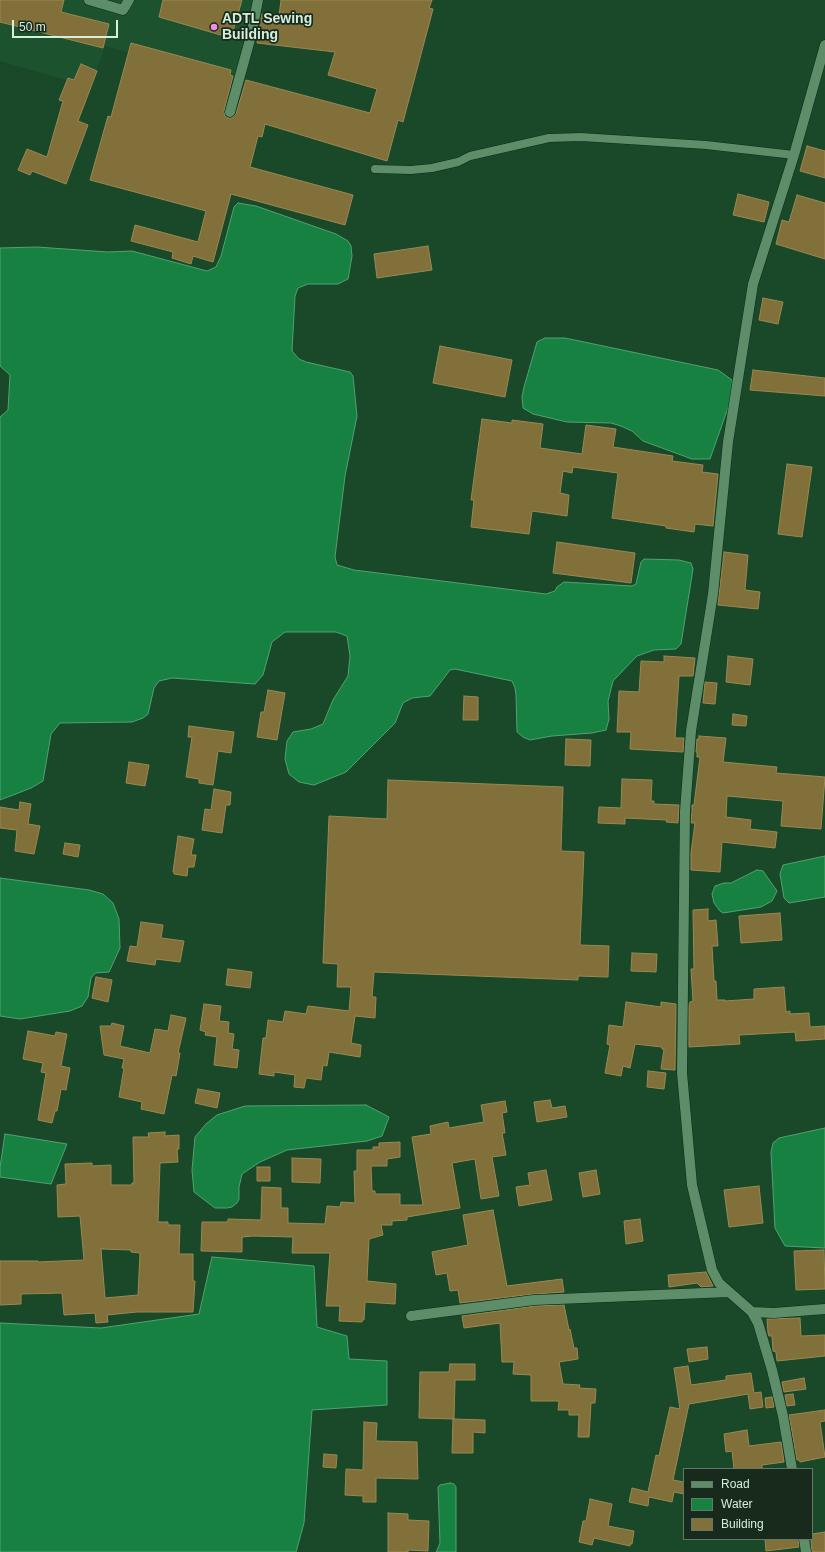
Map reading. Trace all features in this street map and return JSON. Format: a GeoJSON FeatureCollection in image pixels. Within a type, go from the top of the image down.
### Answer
{"type":"FeatureCollection","features":[{"type":"Feature","properties":{"kind":"street"},"geometry":{"type":"LineString","coordinates":[[89,0],[123,10],[129,0]]}},
{"type":"Feature","properties":{"kind":"street"},"geometry":{"type":"LineString","coordinates":[[230,112],[251,36],[258,0]]}},
{"type":"Feature","properties":{"kind":"street"},"geometry":{"type":"LineString","coordinates":[[792,1468],[772,1370],[758,1323],[752,1312],[719,1283],[712,1270],[692,1185],[682,1072],[685,811],[692,732],[713,594],[728,442],[753,284],[794,155],[825,45]]}},
{"type":"Feature","properties":{"kind":"street"},"geometry":{"type":"LineString","coordinates":[[411,1316],[534,1300],[729,1292]]}},
{"type":"Feature","properties":{"kind":"street"},"geometry":{"type":"LineString","coordinates":[[752,1312],[774,1313],[825,1309]]}},
{"type":"Feature","properties":{"kind":"street"},"geometry":{"type":"LineString","coordinates":[[804,1540],[806,1552]]}},
{"type":"Feature","properties":{"kind":"lane"},"geometry":{"type":"LineString","coordinates":[[375,169],[411,170],[432,168],[458,162],[470,156],[549,138],[581,137],[706,145],[794,155]]}},
{"type":"Feature","properties":{"kind":"shaded area"},"geometry":{"type":"Polygon","coordinates":[[[0,0],[253,0],[235,81],[105,46],[91,87],[0,61],[0,0]]]}},
{"type":"Feature","properties":{"kind":"water"},"geometry":{"type":"Polygon","coordinates":[[[238,203],[256,206],[336,234],[348,241],[351,246],[352,256],[348,279],[338,284],[308,284],[298,288],[295,296],[292,351],[299,359],[306,362],[350,372],[353,376],[357,416],[345,476],[335,557],[337,565],[354,570],[546,594],[555,591],[557,587],[564,582],[632,586],[636,584],[641,562],[644,559],[679,560],[691,563],[693,569],[681,644],[676,649],[654,650],[637,656],[613,681],[608,701],[609,719],[606,730],[530,740],[517,732],[516,695],[512,681],[455,669],[450,670],[430,696],[412,698],[403,703],[395,723],[346,772],[314,785],[299,782],[289,774],[285,759],[287,741],[293,732],[311,729],[323,724],[333,700],[348,676],[350,656],[347,636],[336,632],[285,632],[272,642],[263,675],[255,684],[172,678],[159,681],[154,688],[148,714],[143,718],[132,722],[60,723],[51,734],[43,781],[31,788],[0,800],[0,417],[8,410],[10,375],[0,366],[0,248],[37,247],[108,252],[132,251],[207,271],[216,267],[221,256],[234,207],[238,203]]]}},
{"type":"Feature","properties":{"kind":"water"},"geometry":{"type":"Polygon","coordinates":[[[545,338],[565,338],[718,370],[732,380],[733,387],[730,402],[710,459],[692,459],[643,441],[632,431],[611,423],[567,422],[533,414],[523,408],[522,397],[524,387],[537,342],[545,338]]]}},
{"type":"Feature","properties":{"kind":"water"},"geometry":{"type":"Polygon","coordinates":[[[825,856],[825,897],[789,903],[784,898],[780,874],[783,865],[825,856]]]}},
{"type":"Feature","properties":{"kind":"water"},"geometry":{"type":"Polygon","coordinates":[[[757,870],[763,871],[777,891],[772,901],[761,907],[723,913],[720,911],[714,903],[712,894],[715,886],[724,883],[731,883],[757,870]]]}},
{"type":"Feature","properties":{"kind":"water"},"geometry":{"type":"Polygon","coordinates":[[[0,878],[89,890],[103,894],[113,903],[119,919],[120,948],[109,972],[95,973],[91,978],[88,997],[82,1006],[70,1011],[20,1019],[0,1016],[0,878]]]}},
{"type":"Feature","properties":{"kind":"water"},"geometry":{"type":"Polygon","coordinates":[[[366,1105],[389,1117],[382,1136],[367,1141],[287,1150],[260,1162],[242,1174],[239,1187],[239,1199],[232,1207],[215,1208],[194,1192],[192,1170],[195,1137],[206,1124],[217,1115],[245,1106],[366,1105]]]}},
{"type":"Feature","properties":{"kind":"water"},"geometry":{"type":"Polygon","coordinates":[[[825,1128],[825,1248],[785,1246],[775,1228],[771,1152],[773,1143],[779,1138],[825,1128]]]}},
{"type":"Feature","properties":{"kind":"water"},"geometry":{"type":"Polygon","coordinates":[[[5,1134],[67,1144],[51,1184],[0,1177],[5,1134]]]}},
{"type":"Feature","properties":{"kind":"water"},"geometry":{"type":"Polygon","coordinates":[[[212,1257],[314,1266],[317,1327],[347,1336],[349,1359],[387,1361],[387,1405],[312,1410],[304,1523],[296,1552],[0,1552],[0,1323],[101,1328],[199,1314],[212,1257]]]}},
{"type":"Feature","properties":{"kind":"water"},"geometry":{"type":"Polygon","coordinates":[[[450,1483],[454,1484],[456,1487],[456,1552],[436,1552],[440,1543],[438,1487],[440,1485],[450,1483]]]}},
{"type":"Feature","properties":{"kind":"building"},"geometry":{"type":"Polygon","coordinates":[[[0,0],[64,0],[61,12],[109,24],[103,48],[0,22],[0,0]]]}},
{"type":"Feature","properties":{"kind":"building","name":"ADTL Sewing Building"},"geometry":{"type":"Polygon","coordinates":[[[163,0],[242,0],[231,38],[159,17],[163,0]]]}},
{"type":"Feature","properties":{"kind":"building"},"geometry":{"type":"Polygon","coordinates":[[[281,0],[432,0],[429,8],[433,9],[403,122],[398,120],[387,161],[265,124],[262,137],[258,136],[250,167],[353,195],[345,225],[231,194],[213,262],[193,256],[191,264],[172,258],[173,252],[131,241],[135,225],[198,242],[206,211],[90,180],[108,116],[111,117],[131,43],[231,70],[230,75],[233,76],[224,111],[225,116],[228,118],[232,118],[236,114],[246,80],[370,113],[377,89],[328,75],[335,52],[257,43],[262,14],[279,16],[281,0]]]}},
{"type":"Feature","properties":{"kind":"building"},"geometry":{"type":"Polygon","coordinates":[[[81,64],[97,71],[78,121],[88,125],[66,184],[32,171],[30,175],[18,170],[27,149],[47,157],[63,101],[59,100],[68,78],[74,80],[81,64]]]}},
{"type":"Feature","properties":{"kind":"building"},"geometry":{"type":"Polygon","coordinates":[[[807,146],[825,151],[825,178],[800,171],[807,146]]]}},
{"type":"Feature","properties":{"kind":"building"},"geometry":{"type":"Polygon","coordinates":[[[738,194],[769,202],[764,222],[733,215],[738,194]]]}},
{"type":"Feature","properties":{"kind":"building"},"geometry":{"type":"Polygon","coordinates":[[[797,195],[825,203],[825,259],[776,244],[782,220],[789,222],[797,195]]]}},
{"type":"Feature","properties":{"kind":"building"},"geometry":{"type":"Polygon","coordinates":[[[428,246],[432,270],[377,278],[374,254],[428,246]]]}},
{"type":"Feature","properties":{"kind":"building"},"geometry":{"type":"Polygon","coordinates":[[[763,298],[783,302],[778,324],[759,320],[763,298]]]}},
{"type":"Feature","properties":{"kind":"building"},"geometry":{"type":"Polygon","coordinates":[[[440,346],[512,360],[505,397],[433,383],[440,346]]]}},
{"type":"Feature","properties":{"kind":"building"},"geometry":{"type":"Polygon","coordinates":[[[753,370],[825,378],[825,396],[750,390],[753,370]]]}},
{"type":"Feature","properties":{"kind":"building"},"geometry":{"type":"Polygon","coordinates":[[[482,419],[512,423],[512,420],[543,424],[540,448],[582,454],[586,425],[616,429],[613,447],[673,456],[672,461],[703,465],[702,472],[718,474],[713,526],[695,524],[694,532],[666,528],[666,526],[612,518],[618,473],[573,467],[572,473],[563,471],[560,493],[569,495],[567,516],[532,511],[529,534],[471,527],[474,500],[471,500],[482,419]]]}},
{"type":"Feature","properties":{"kind":"building"},"geometry":{"type":"Polygon","coordinates":[[[787,464],[812,467],[802,537],[778,534],[787,464]]]}},
{"type":"Feature","properties":{"kind":"building"},"geometry":{"type":"Polygon","coordinates":[[[557,542],[635,553],[631,583],[553,573],[557,542]]]}},
{"type":"Feature","properties":{"kind":"building"},"geometry":{"type":"Polygon","coordinates":[[[724,552],[748,555],[745,590],[760,592],[758,609],[718,605],[724,552]]]}},
{"type":"Feature","properties":{"kind":"building"},"geometry":{"type":"Polygon","coordinates":[[[664,656],[695,658],[693,676],[679,676],[675,738],[684,738],[683,752],[630,749],[631,732],[617,732],[619,691],[639,692],[641,661],[664,662],[664,656]]]}},
{"type":"Feature","properties":{"kind":"building"},"geometry":{"type":"Polygon","coordinates":[[[728,656],[753,659],[750,685],[726,682],[728,656]]]}},
{"type":"Feature","properties":{"kind":"building"},"geometry":{"type":"Polygon","coordinates":[[[705,682],[717,683],[715,704],[703,703],[705,682]]]}},
{"type":"Feature","properties":{"kind":"building"},"geometry":{"type":"Polygon","coordinates":[[[268,690],[285,693],[277,740],[257,737],[261,712],[264,712],[268,690]]]}},
{"type":"Feature","properties":{"kind":"building"},"geometry":{"type":"Polygon","coordinates":[[[464,696],[478,697],[478,720],[463,720],[464,696]]]}},
{"type":"Feature","properties":{"kind":"building"},"geometry":{"type":"Polygon","coordinates":[[[733,714],[747,716],[746,726],[732,725],[733,714]]]}},
{"type":"Feature","properties":{"kind":"building"},"geometry":{"type":"Polygon","coordinates":[[[189,726],[234,732],[231,753],[218,751],[213,785],[199,783],[199,779],[186,777],[192,737],[188,737],[189,726]]]}},
{"type":"Feature","properties":{"kind":"building"},"geometry":{"type":"Polygon","coordinates":[[[699,736],[726,738],[723,762],[777,767],[776,773],[825,777],[821,829],[781,826],[783,801],[727,796],[726,817],[751,820],[750,829],[777,832],[775,848],[722,842],[720,872],[691,870],[691,853],[695,823],[691,823],[692,805],[694,805],[700,757],[697,757],[696,752],[697,739],[699,739],[699,736]]]}},
{"type":"Feature","properties":{"kind":"building"},"geometry":{"type":"Polygon","coordinates":[[[566,739],[591,740],[590,766],[565,765],[566,739]]]}},
{"type":"Feature","properties":{"kind":"building"},"geometry":{"type":"Polygon","coordinates":[[[129,762],[149,765],[145,786],[126,783],[129,762]]]}},
{"type":"Feature","properties":{"kind":"building"},"geometry":{"type":"Polygon","coordinates":[[[622,779],[652,780],[651,801],[654,801],[654,804],[679,805],[678,823],[666,822],[667,820],[625,818],[625,824],[598,823],[599,807],[621,808],[622,779]]]}},
{"type":"Feature","properties":{"kind":"building"},"geometry":{"type":"Polygon","coordinates":[[[388,780],[563,787],[561,851],[584,852],[580,945],[609,946],[608,977],[578,976],[578,980],[374,972],[372,997],[376,997],[375,1018],[355,1016],[351,1043],[361,1045],[360,1057],[329,1052],[327,1066],[323,1065],[321,1080],[306,1078],[304,1088],[294,1087],[295,1075],[274,1072],[274,1076],[259,1074],[263,1038],[266,1038],[268,1020],[283,1022],[285,1011],[306,1014],[308,1006],[349,1011],[351,987],[337,987],[338,964],[323,963],[329,816],[387,819],[388,780]]]}},
{"type":"Feature","properties":{"kind":"building"},"geometry":{"type":"Polygon","coordinates":[[[214,789],[231,792],[230,805],[226,805],[222,833],[202,830],[205,809],[211,810],[214,789]]]}},
{"type":"Feature","properties":{"kind":"building"},"geometry":{"type":"Polygon","coordinates":[[[20,802],[31,804],[28,824],[40,826],[34,854],[15,851],[17,830],[0,828],[0,807],[19,810],[20,802]]]}},
{"type":"Feature","properties":{"kind":"building"},"geometry":{"type":"Polygon","coordinates":[[[178,836],[194,839],[191,855],[196,855],[194,867],[188,867],[187,876],[174,874],[173,872],[178,836]]]}},
{"type":"Feature","properties":{"kind":"building"},"geometry":{"type":"Polygon","coordinates":[[[65,843],[80,845],[78,857],[63,854],[65,843]]]}},
{"type":"Feature","properties":{"kind":"building"},"geometry":{"type":"Polygon","coordinates":[[[708,909],[708,921],[716,920],[718,946],[712,946],[714,981],[716,981],[717,1000],[725,1001],[754,999],[754,989],[784,987],[786,1012],[790,1011],[790,1014],[809,1013],[810,1027],[825,1026],[825,1039],[796,1041],[795,1032],[739,1035],[740,1044],[689,1047],[689,1005],[690,1002],[693,1001],[691,969],[694,969],[693,910],[708,909]]]}},
{"type":"Feature","properties":{"kind":"building"},"geometry":{"type":"Polygon","coordinates":[[[780,913],[782,940],[741,943],[739,916],[780,913]]]}},
{"type":"Feature","properties":{"kind":"building"},"geometry":{"type":"Polygon","coordinates":[[[141,922],[163,925],[161,938],[184,941],[180,962],[156,959],[155,965],[127,961],[130,946],[137,947],[141,922]]]}},
{"type":"Feature","properties":{"kind":"building"},"geometry":{"type":"Polygon","coordinates":[[[632,953],[657,954],[656,972],[631,971],[632,953]]]}},
{"type":"Feature","properties":{"kind":"building"},"geometry":{"type":"Polygon","coordinates":[[[228,969],[252,972],[250,988],[226,985],[228,969]]]}},
{"type":"Feature","properties":{"kind":"building"},"geometry":{"type":"Polygon","coordinates":[[[96,977],[112,980],[108,1002],[92,998],[96,977]]]}},
{"type":"Feature","properties":{"kind":"building"},"geometry":{"type":"Polygon","coordinates":[[[626,1002],[661,1007],[661,1002],[676,1004],[675,1070],[661,1069],[664,1049],[662,1049],[662,1047],[635,1044],[630,1068],[623,1066],[621,1076],[605,1073],[610,1045],[607,1044],[609,1025],[623,1027],[626,1002]]]}},
{"type":"Feature","properties":{"kind":"building"},"geometry":{"type":"Polygon","coordinates":[[[204,1004],[221,1006],[219,1021],[229,1022],[228,1033],[234,1034],[232,1049],[239,1050],[237,1068],[214,1065],[217,1037],[205,1035],[206,1032],[200,1030],[204,1004]]]}},
{"type":"Feature","properties":{"kind":"building"},"geometry":{"type":"Polygon","coordinates":[[[171,1015],[186,1018],[178,1053],[180,1053],[176,1076],[172,1075],[164,1114],[141,1109],[142,1102],[119,1097],[124,1059],[104,1055],[100,1026],[111,1026],[112,1023],[124,1026],[120,1046],[150,1053],[155,1029],[168,1031],[171,1015]]]}},
{"type":"Feature","properties":{"kind":"building"},"geometry":{"type":"Polygon","coordinates":[[[28,1031],[55,1036],[56,1032],[67,1034],[61,1066],[70,1068],[66,1090],[61,1089],[57,1111],[55,1111],[52,1123],[38,1120],[46,1073],[41,1072],[43,1063],[23,1059],[28,1031]]]}},
{"type":"Feature","properties":{"kind":"building"},"geometry":{"type":"Polygon","coordinates":[[[648,1071],[666,1073],[664,1089],[647,1087],[648,1071]]]}},
{"type":"Feature","properties":{"kind":"building"},"geometry":{"type":"Polygon","coordinates":[[[198,1089],[220,1093],[217,1108],[195,1103],[198,1089]]]}},
{"type":"Feature","properties":{"kind":"building"},"geometry":{"type":"Polygon","coordinates":[[[550,1100],[552,1108],[565,1106],[567,1117],[537,1122],[534,1102],[550,1100]]]}},
{"type":"Feature","properties":{"kind":"building"},"geometry":{"type":"Polygon","coordinates":[[[505,1101],[507,1112],[502,1113],[505,1133],[502,1133],[506,1155],[492,1157],[499,1196],[481,1199],[475,1159],[452,1163],[460,1208],[407,1217],[407,1220],[392,1221],[392,1225],[381,1225],[383,1235],[369,1239],[367,1281],[396,1284],[395,1304],[365,1302],[364,1320],[362,1320],[362,1322],[339,1321],[340,1306],[326,1306],[330,1253],[292,1253],[293,1237],[253,1236],[242,1237],[242,1252],[201,1251],[202,1222],[228,1222],[228,1219],[261,1220],[262,1187],[281,1188],[281,1208],[288,1208],[288,1223],[325,1224],[327,1206],[340,1207],[341,1202],[355,1203],[354,1171],[357,1171],[357,1150],[373,1150],[373,1147],[379,1147],[379,1143],[400,1142],[400,1157],[387,1159],[387,1166],[371,1166],[372,1191],[375,1191],[375,1194],[400,1194],[400,1205],[423,1205],[412,1137],[431,1134],[430,1126],[448,1122],[449,1128],[484,1122],[481,1105],[505,1101]]]}},
{"type":"Feature","properties":{"kind":"building"},"geometry":{"type":"Polygon","coordinates":[[[165,1132],[165,1136],[179,1135],[179,1149],[177,1149],[178,1162],[160,1163],[158,1222],[168,1222],[168,1225],[180,1225],[179,1254],[193,1254],[193,1281],[195,1281],[193,1312],[137,1312],[107,1315],[108,1322],[96,1323],[95,1313],[64,1315],[62,1293],[21,1294],[21,1304],[0,1305],[0,1261],[38,1262],[84,1260],[80,1216],[58,1217],[57,1185],[66,1184],[65,1164],[92,1163],[92,1166],[111,1165],[111,1185],[132,1185],[132,1183],[134,1183],[133,1137],[149,1137],[148,1133],[165,1132]],[[101,1249],[105,1298],[138,1295],[140,1253],[131,1252],[131,1250],[101,1249]]]}},
{"type":"Feature","properties":{"kind":"building"},"geometry":{"type":"Polygon","coordinates":[[[292,1158],[321,1159],[320,1183],[292,1182],[292,1158]]]}},
{"type":"Feature","properties":{"kind":"building"},"geometry":{"type":"Polygon","coordinates":[[[257,1167],[270,1167],[270,1181],[257,1181],[257,1167]]]}},
{"type":"Feature","properties":{"kind":"building"},"geometry":{"type":"Polygon","coordinates":[[[546,1170],[552,1200],[519,1206],[516,1187],[530,1185],[528,1173],[546,1170]]]}},
{"type":"Feature","properties":{"kind":"building"},"geometry":{"type":"Polygon","coordinates":[[[596,1170],[600,1194],[583,1197],[579,1173],[596,1170]]]}},
{"type":"Feature","properties":{"kind":"building"},"geometry":{"type":"Polygon","coordinates":[[[759,1186],[763,1223],[729,1227],[724,1190],[759,1186]]]}},
{"type":"Feature","properties":{"kind":"building"},"geometry":{"type":"Polygon","coordinates":[[[493,1210],[507,1286],[562,1279],[564,1292],[533,1294],[460,1303],[458,1290],[450,1291],[447,1273],[436,1275],[432,1252],[468,1245],[463,1215],[493,1210]]]}},
{"type":"Feature","properties":{"kind":"building"},"geometry":{"type":"Polygon","coordinates":[[[640,1219],[643,1241],[626,1244],[624,1221],[640,1219]]]}},
{"type":"Feature","properties":{"kind":"building"},"geometry":{"type":"Polygon","coordinates":[[[824,1250],[825,1289],[796,1290],[794,1251],[824,1250]]]}},
{"type":"Feature","properties":{"kind":"building"},"geometry":{"type":"Polygon","coordinates":[[[706,1272],[713,1286],[701,1287],[697,1283],[669,1287],[668,1275],[706,1272]]]}},
{"type":"Feature","properties":{"kind":"building"},"geometry":{"type":"Polygon","coordinates":[[[564,1305],[574,1348],[577,1348],[578,1359],[559,1362],[563,1384],[580,1385],[579,1388],[596,1389],[595,1403],[591,1403],[589,1437],[578,1437],[579,1415],[569,1415],[569,1410],[558,1410],[559,1401],[531,1401],[531,1375],[513,1374],[514,1362],[502,1362],[500,1323],[464,1328],[462,1316],[535,1306],[564,1305]]]}},
{"type":"Feature","properties":{"kind":"building"},"geometry":{"type":"Polygon","coordinates":[[[800,1318],[801,1336],[825,1335],[825,1356],[777,1361],[776,1352],[773,1351],[772,1336],[769,1336],[768,1333],[767,1319],[800,1318]]]}},
{"type":"Feature","properties":{"kind":"building"},"geometry":{"type":"Polygon","coordinates":[[[707,1347],[708,1359],[689,1362],[687,1349],[707,1347]]]}},
{"type":"Feature","properties":{"kind":"building"},"geometry":{"type":"Polygon","coordinates":[[[450,1364],[475,1364],[475,1380],[455,1380],[454,1419],[419,1418],[420,1372],[449,1372],[450,1364]]]}},
{"type":"Feature","properties":{"kind":"building"},"geometry":{"type":"Polygon","coordinates":[[[688,1366],[691,1385],[726,1380],[726,1376],[751,1373],[754,1393],[761,1392],[763,1407],[750,1409],[748,1394],[689,1404],[673,1480],[683,1482],[683,1494],[674,1492],[672,1502],[649,1497],[648,1506],[629,1502],[632,1488],[648,1492],[656,1455],[659,1456],[670,1407],[680,1409],[674,1368],[688,1366]]]}},
{"type":"Feature","properties":{"kind":"building"},"geometry":{"type":"Polygon","coordinates":[[[804,1378],[806,1389],[784,1392],[782,1382],[804,1378]]]}},
{"type":"Feature","properties":{"kind":"building"},"geometry":{"type":"Polygon","coordinates":[[[793,1394],[795,1405],[787,1406],[785,1395],[793,1394]]]}},
{"type":"Feature","properties":{"kind":"building"},"geometry":{"type":"Polygon","coordinates":[[[772,1397],[774,1407],[766,1408],[765,1398],[772,1397]]]}},
{"type":"Feature","properties":{"kind":"building"},"geometry":{"type":"Polygon","coordinates":[[[825,1410],[825,1421],[820,1422],[825,1457],[800,1462],[797,1460],[789,1415],[825,1410]]]}},
{"type":"Feature","properties":{"kind":"building"},"geometry":{"type":"Polygon","coordinates":[[[453,1419],[485,1420],[485,1433],[473,1432],[473,1453],[452,1453],[453,1419]]]}},
{"type":"Feature","properties":{"kind":"building"},"geometry":{"type":"Polygon","coordinates":[[[364,1422],[377,1423],[376,1441],[417,1442],[418,1479],[376,1478],[376,1502],[363,1502],[363,1496],[345,1495],[346,1469],[363,1470],[364,1422]]]}},
{"type":"Feature","properties":{"kind":"building"},"geometry":{"type":"Polygon","coordinates":[[[747,1430],[749,1446],[781,1442],[784,1462],[762,1465],[762,1468],[734,1468],[732,1451],[726,1452],[724,1434],[747,1430]]]}},
{"type":"Feature","properties":{"kind":"building"},"geometry":{"type":"Polygon","coordinates":[[[324,1454],[337,1455],[336,1468],[323,1467],[324,1454]]]}},
{"type":"Feature","properties":{"kind":"building"},"geometry":{"type":"Polygon","coordinates":[[[590,1499],[612,1504],[608,1526],[634,1531],[632,1544],[630,1544],[630,1546],[594,1538],[592,1545],[579,1542],[583,1521],[586,1521],[590,1499]]]}},
{"type":"Feature","properties":{"kind":"building"},"geometry":{"type":"Polygon","coordinates":[[[388,1513],[408,1514],[408,1520],[429,1521],[428,1551],[408,1550],[408,1552],[388,1552],[388,1513]]]}},
{"type":"Feature","properties":{"kind":"building"},"geometry":{"type":"Polygon","coordinates":[[[825,1532],[825,1552],[812,1552],[811,1540],[813,1540],[813,1534],[825,1532]]]}},
{"type":"Feature","properties":{"kind":"building"},"geometry":{"type":"Polygon","coordinates":[[[765,1540],[798,1540],[799,1547],[766,1551],[765,1540]]]}},
{"type":"Feature","properties":{"kind":"place","name":"ADTL Sewing Building"},"geometry":{"type":"Point","coordinates":[214,27]}}]}
